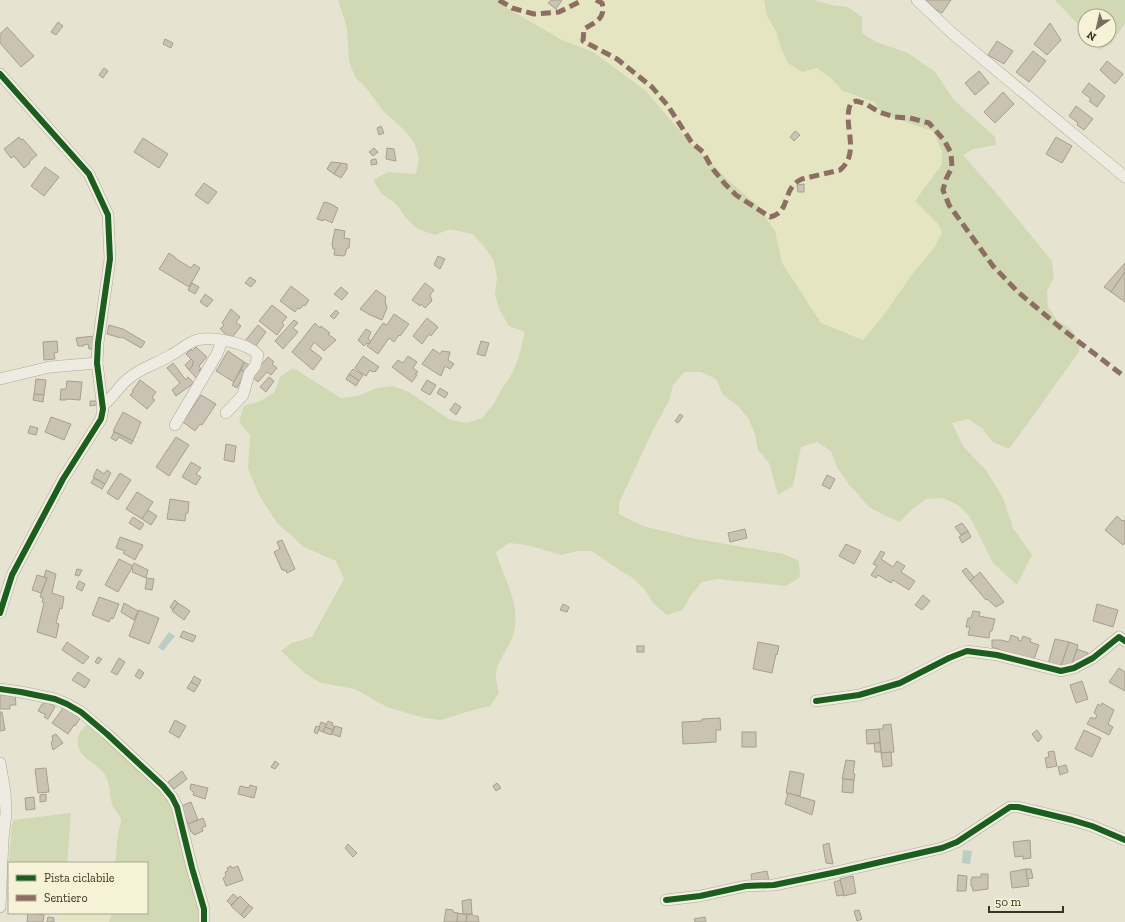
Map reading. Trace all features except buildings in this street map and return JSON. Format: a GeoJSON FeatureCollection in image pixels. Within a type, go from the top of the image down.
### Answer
{"type":"FeatureCollection","features":[{"type":"Feature","properties":{"kind":"street"},"geometry":{"type":"LineString","coordinates":[[917,0],[953,34],[1125,177]]}},
{"type":"Feature","properties":{"kind":"street"},"geometry":{"type":"LineString","coordinates":[[0,74],[89,174],[108,215],[110,259],[98,343],[97,363],[102,406],[100,419],[63,479],[12,575],[0,613]]}},
{"type":"Feature","properties":{"kind":"street"},"geometry":{"type":"LineString","coordinates":[[102,406],[109,401],[120,386],[142,369],[171,355],[192,342],[204,339],[245,346],[254,350],[258,355],[255,366],[249,374],[243,396],[226,413]]}},
{"type":"Feature","properties":{"kind":"street"},"geometry":{"type":"LineString","coordinates":[[175,425],[217,354],[222,341]]}},
{"type":"Feature","properties":{"kind":"street"},"geometry":{"type":"LineString","coordinates":[[0,379],[50,367],[97,363]]}},
{"type":"Feature","properties":{"kind":"street"},"geometry":{"type":"LineString","coordinates":[[816,701],[859,695],[900,683],[949,658],[967,652],[997,655],[1061,671],[1074,668],[1093,658],[1122,639]]}},
{"type":"Feature","properties":{"kind":"street"},"geometry":{"type":"LineString","coordinates":[[0,689],[21,692],[54,700],[67,704],[81,712],[107,734],[172,797],[177,807],[204,909],[204,922]]}},
{"type":"Feature","properties":{"kind":"street"},"geometry":{"type":"LineString","coordinates":[[0,763],[5,792],[6,814],[2,839],[0,907]]}},
{"type":"Feature","properties":{"kind":"street"},"geometry":{"type":"LineString","coordinates":[[666,900],[700,896],[746,886],[774,885],[942,848],[957,842],[1010,807],[1018,807],[1072,820],[1092,826],[1125,840]]}},
{"type":"Feature","properties":{"kind":"green space"},"geometry":{"type":"Polygon","coordinates":[[[338,0],[498,0],[505,7],[562,40],[593,52],[646,91],[684,136],[729,181],[756,204],[775,231],[782,263],[821,323],[863,340],[884,315],[913,273],[934,248],[942,233],[939,225],[915,201],[942,164],[942,151],[933,131],[884,115],[874,102],[843,91],[832,79],[817,68],[802,72],[788,63],[781,48],[776,31],[767,16],[764,0],[815,0],[831,5],[848,7],[862,17],[862,33],[876,42],[908,53],[935,72],[954,100],[995,137],[996,145],[973,149],[963,155],[1052,261],[1054,277],[1047,291],[1048,307],[1057,320],[1071,329],[1080,343],[1079,352],[1009,449],[993,442],[982,428],[968,419],[952,423],[963,446],[986,470],[1003,498],[1013,528],[1032,555],[1017,585],[993,563],[970,517],[958,505],[943,498],[926,499],[911,510],[900,522],[884,515],[869,507],[847,482],[837,467],[831,451],[817,442],[801,447],[793,486],[778,495],[769,463],[758,450],[755,434],[748,418],[737,405],[723,395],[716,379],[701,372],[684,372],[673,385],[669,401],[653,430],[619,503],[619,514],[643,526],[696,539],[784,554],[799,561],[800,577],[786,586],[718,579],[702,582],[691,595],[683,610],[667,615],[654,604],[645,590],[633,578],[592,551],[578,551],[561,555],[527,545],[509,543],[496,552],[513,601],[516,622],[510,643],[500,660],[496,671],[496,681],[499,693],[490,706],[441,720],[424,718],[387,707],[355,689],[321,683],[306,674],[281,651],[292,643],[312,637],[344,579],[336,561],[304,547],[277,523],[259,495],[248,468],[250,435],[239,422],[244,406],[260,401],[274,393],[280,377],[293,368],[341,398],[358,396],[377,388],[393,386],[409,392],[450,420],[467,423],[482,418],[493,405],[518,360],[525,332],[509,326],[500,311],[495,295],[497,278],[494,261],[484,246],[472,234],[450,229],[435,235],[418,229],[406,218],[396,204],[382,194],[373,180],[388,172],[416,174],[419,158],[414,142],[403,129],[384,112],[367,89],[355,77],[349,61],[347,28],[338,0]]]}},
{"type":"Feature","properties":{"kind":"green space"},"geometry":{"type":"Polygon","coordinates":[[[498,0],[764,0],[767,16],[776,31],[781,48],[788,63],[802,72],[817,68],[832,79],[843,91],[874,102],[884,115],[933,132],[942,151],[942,164],[915,201],[939,225],[942,232],[934,248],[913,273],[884,315],[863,340],[821,323],[782,263],[775,231],[756,204],[729,181],[684,136],[646,91],[593,52],[562,40],[505,7],[498,0]]]}},
{"type":"Feature","properties":{"kind":"green space"},"geometry":{"type":"Polygon","coordinates":[[[1055,0],[1125,0],[1125,23],[1117,35],[1117,8],[1077,8],[1077,23],[1055,0]]]}},
{"type":"Feature","properties":{"kind":"green space"},"geometry":{"type":"Polygon","coordinates":[[[90,724],[162,789],[175,810],[194,881],[201,922],[109,922],[112,914],[148,914],[148,862],[115,862],[121,820],[112,804],[107,778],[98,767],[82,754],[78,746],[80,733],[87,725],[90,724]]]}},
{"type":"Feature","properties":{"kind":"green space"},"geometry":{"type":"Polygon","coordinates":[[[71,813],[67,862],[9,862],[12,825],[14,820],[71,813]]]}},
{"type":"Feature","properties":{"kind":"green space"},"geometry":{"type":"Polygon","coordinates":[[[61,914],[112,914],[109,922],[60,922],[61,914]]]}},
{"type":"Feature","properties":{"kind":"shaded area"},"geometry":{"type":"Polygon","coordinates":[[[169,632],[175,636],[163,651],[158,647],[169,632]]]}},
{"type":"Feature","properties":{"kind":"shaded area"},"geometry":{"type":"Polygon","coordinates":[[[963,850],[972,851],[970,864],[962,863],[963,850]]]}},
{"type":"Feature","properties":{"kind":"marked path"},"geometry":{"type":"LineString","coordinates":[[499,0],[512,8],[534,14],[559,12],[583,0]]}},
{"type":"Feature","properties":{"kind":"marked path"},"geometry":{"type":"LineString","coordinates":[[596,0],[602,3],[603,12],[599,19],[584,29],[583,41],[617,59],[652,87],[668,106],[692,143],[703,152],[712,168],[725,184],[736,195],[770,217],[777,214],[781,210],[791,188],[795,183],[802,179],[840,170],[846,163],[850,155],[851,146],[848,119],[851,103],[856,101],[866,104],[879,112],[895,117],[910,118],[929,123],[944,140],[951,153],[952,167],[946,179],[943,190],[949,205],[993,266],[1018,292],[1062,329],[1125,377]]}},
{"type":"Feature","properties":{"kind":"cycle path"},"geometry":{"type":"LineString","coordinates":[[0,74],[89,174],[108,215],[110,259],[98,343],[97,363],[103,409],[101,419],[63,479],[12,575],[0,613]]}},
{"type":"Feature","properties":{"kind":"cycle path"},"geometry":{"type":"LineString","coordinates":[[816,701],[859,695],[900,683],[949,658],[967,651],[997,655],[1061,671],[1074,668],[1093,658],[1119,637],[1125,641]]}},
{"type":"Feature","properties":{"kind":"cycle path"},"geometry":{"type":"LineString","coordinates":[[0,689],[55,699],[81,712],[163,786],[172,797],[177,807],[204,909],[204,922]]}},
{"type":"Feature","properties":{"kind":"cycle path"},"geometry":{"type":"LineString","coordinates":[[666,900],[700,896],[746,886],[774,885],[942,848],[957,842],[1010,807],[1018,807],[1072,820],[1092,826],[1125,840]]}}]}
